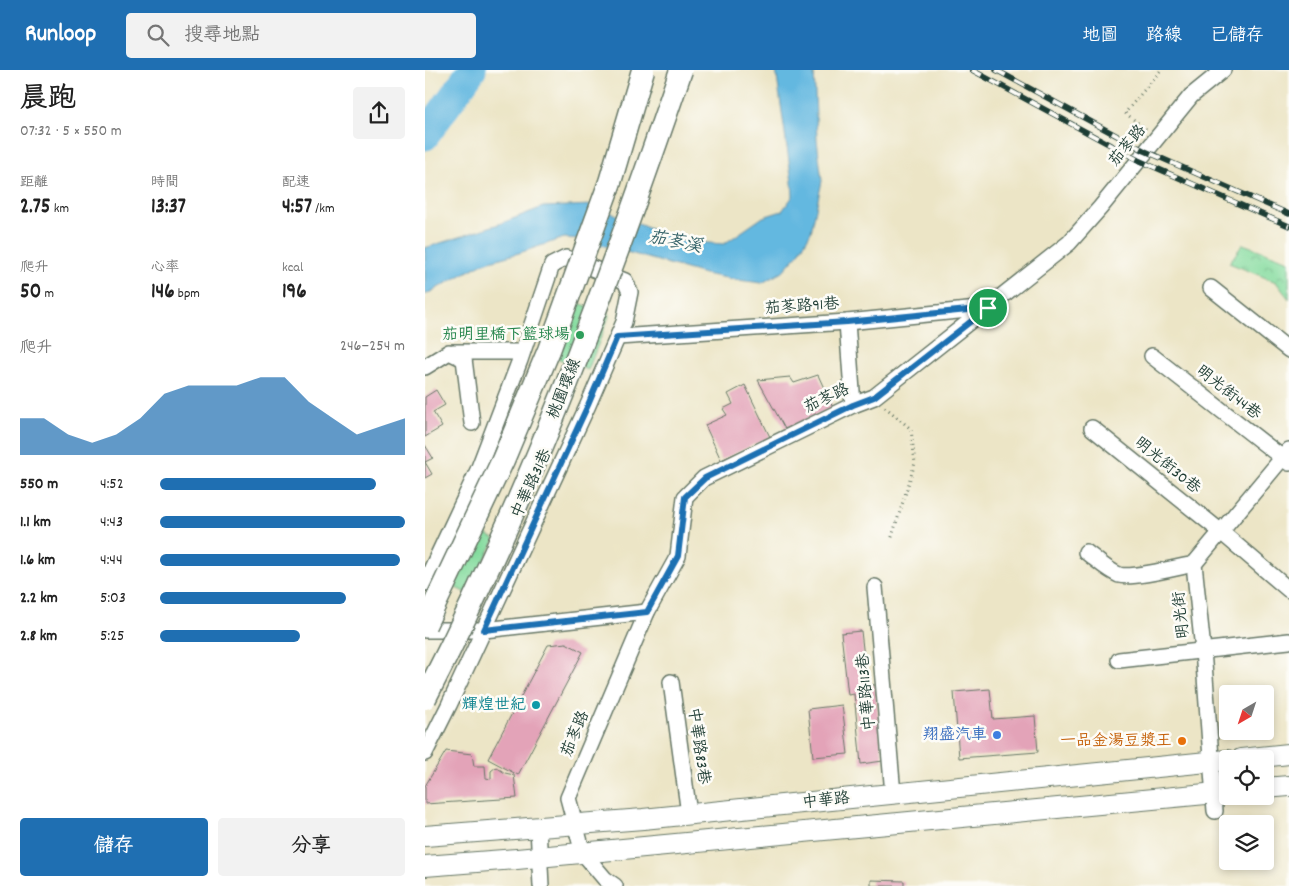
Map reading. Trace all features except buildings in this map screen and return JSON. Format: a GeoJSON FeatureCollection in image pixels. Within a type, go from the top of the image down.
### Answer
{"type":"FeatureCollection","features":[{"type":"Feature","properties":{"kind":"highway","name":"桃園環線"},"geometry":{"type":"LineString","coordinates":[[425,625],[503,460],[549,350],[611,182],[643,70]]}},
{"type":"Feature","properties":{"kind":"highway","name":"桃園環線"},"geometry":{"type":"LineString","coordinates":[[425,698],[531,474],[578,356],[642,185],[681,70]]}},
{"type":"Feature","properties":{"kind":"main road"},"geometry":{"type":"LineString","coordinates":[[1274,756],[1289,754]]}},
{"type":"Feature","properties":{"kind":"main road","name":"中華路"},"geometry":{"type":"LineString","coordinates":[[425,836],[689,814],[1219,761]]}},
{"type":"Feature","properties":{"kind":"main road"},"geometry":{"type":"LineString","coordinates":[[1274,787],[1289,786]]}},
{"type":"Feature","properties":{"kind":"main road","name":"中華路"},"geometry":{"type":"LineString","coordinates":[[425,866],[1219,799]]}},
{"type":"Feature","properties":{"kind":"street","name":"茄苳路"},"geometry":{"type":"LineString","coordinates":[[583,853],[568,798],[647,612],[678,556],[685,497],[705,478],[853,405],[874,397],[988,308],[1069,243],[1100,208],[1191,96],[1223,70]]}},
{"type":"Feature","properties":{"kind":"street","name":"中華路31巷"},"geometry":{"type":"LineString","coordinates":[[425,583],[478,470],[522,352],[551,265],[566,258],[625,281],[630,292],[624,322],[588,405],[425,753]]}},
{"type":"Feature","properties":{"kind":"street"},"geometry":{"type":"LineString","coordinates":[[1211,288],[1289,350]]}},
{"type":"Feature","properties":{"kind":"street","name":"茄苳路91巷"},"geometry":{"type":"LineString","coordinates":[[617,337],[847,322],[988,308]]}},
{"type":"Feature","properties":{"kind":"street"},"geometry":{"type":"LineString","coordinates":[[847,322],[853,405]]}},
{"type":"Feature","properties":{"kind":"street"},"geometry":{"type":"LineString","coordinates":[[449,352],[464,359],[471,422]]}},
{"type":"Feature","properties":{"kind":"street"},"geometry":{"type":"LineString","coordinates":[[425,367],[449,352],[522,352]]}},
{"type":"Feature","properties":{"kind":"street","name":"明光街44巷"},"geometry":{"type":"LineString","coordinates":[[1152,356],[1287,457]]}},
{"type":"Feature","properties":{"kind":"street","name":"明光街30巷"},"geometry":{"type":"LineString","coordinates":[[1092,428],[1289,590]]}},
{"type":"Feature","properties":{"kind":"street"},"geometry":{"type":"LineString","coordinates":[[1086,552],[1107,569],[1121,576],[1194,564],[1219,532],[1287,457]]}},
{"type":"Feature","properties":{"kind":"street","name":"明光街"},"geometry":{"type":"LineString","coordinates":[[1194,564],[1203,650],[1219,754]]}},
{"type":"Feature","properties":{"kind":"street","name":"中華路113巷"},"geometry":{"type":"LineString","coordinates":[[875,587],[893,794]]}},
{"type":"Feature","properties":{"kind":"street"},"geometry":{"type":"LineString","coordinates":[[425,630],[484,630],[647,612]]}},
{"type":"Feature","properties":{"kind":"street"},"geometry":{"type":"LineString","coordinates":[[1119,660],[1289,641]]}},
{"type":"Feature","properties":{"kind":"street","name":"中華路83巷"},"geometry":{"type":"LineString","coordinates":[[671,682],[689,814]]}},
{"type":"Feature","properties":{"kind":"street"},"geometry":{"type":"LineString","coordinates":[[538,827],[541,886]]}},
{"type":"Feature","properties":{"kind":"street"},"geometry":{"type":"LineString","coordinates":[[583,853],[605,879],[615,886]]}},
{"type":"Feature","properties":{"kind":"path"},"geometry":{"type":"LineString","coordinates":[[1158,138],[1125,113],[1161,70]]}},
{"type":"Feature","properties":{"kind":"path"},"geometry":{"type":"LineString","coordinates":[[874,397],[911,429],[915,463],[891,540]]}},
{"type":"Feature","properties":{"kind":"green space"},"geometry":{"type":"Polygon","coordinates":[[[1243,244],[1289,261],[1289,299],[1276,282],[1229,263],[1243,244]]]}},
{"type":"Feature","properties":{"kind":"green space","name":"茄明里橋下籃球場"},"geometry":{"type":"Polygon","coordinates":[[[570,300],[610,314],[588,370],[551,356],[570,300]]]}},
{"type":"Feature","properties":{"kind":"green space"},"geometry":{"type":"Polygon","coordinates":[[[471,526],[495,539],[468,594],[444,582],[471,526]]]}},
{"type":"Feature","properties":{"kind":"water","name":"茄苳溪"},"geometry":{"type":"Polygon","coordinates":[[[776,70],[814,70],[817,140],[822,181],[811,232],[799,253],[782,272],[762,283],[738,280],[704,274],[581,239],[564,238],[483,263],[425,295],[425,248],[502,223],[543,207],[593,205],[679,241],[724,244],[763,217],[782,211],[793,196],[776,70]]]}},
{"type":"Feature","properties":{"kind":"waterway"},"geometry":{"type":"LineString","coordinates":[[425,136],[472,70]]}},
{"type":"Feature","properties":{"kind":"railway"},"geometry":{"type":"LineString","coordinates":[[972,70],[1138,160],[1289,226]]}},
{"type":"Feature","properties":{"kind":"railway"},"geometry":{"type":"LineString","coordinates":[[996,70],[1145,151],[1289,214]]}},
{"type":"Feature","properties":{"kind":"place","name":"茄明里橋下籃球場"},"geometry":{"type":"Point","coordinates":[580,335]}},
{"type":"Feature","properties":{"kind":"place","name":"輝煌世紀"},"geometry":{"type":"Point","coordinates":[536,705]}},
{"type":"Feature","properties":{"kind":"place","name":"翔盛汽車"},"geometry":{"type":"Point","coordinates":[997,735]}},
{"type":"Feature","properties":{"kind":"place","name":"一品金湯豆漿王"},"geometry":{"type":"Point","coordinates":[1182,741]}},
{"type":"Feature","properties":{"kind":"route"},"geometry":{"type":"LineString","coordinates":[[988,308],[874,397],[853,405],[705,478],[685,497],[678,556],[647,612],[484,630],[588,405],[617,337],[847,322],[988,308]]}}]}
